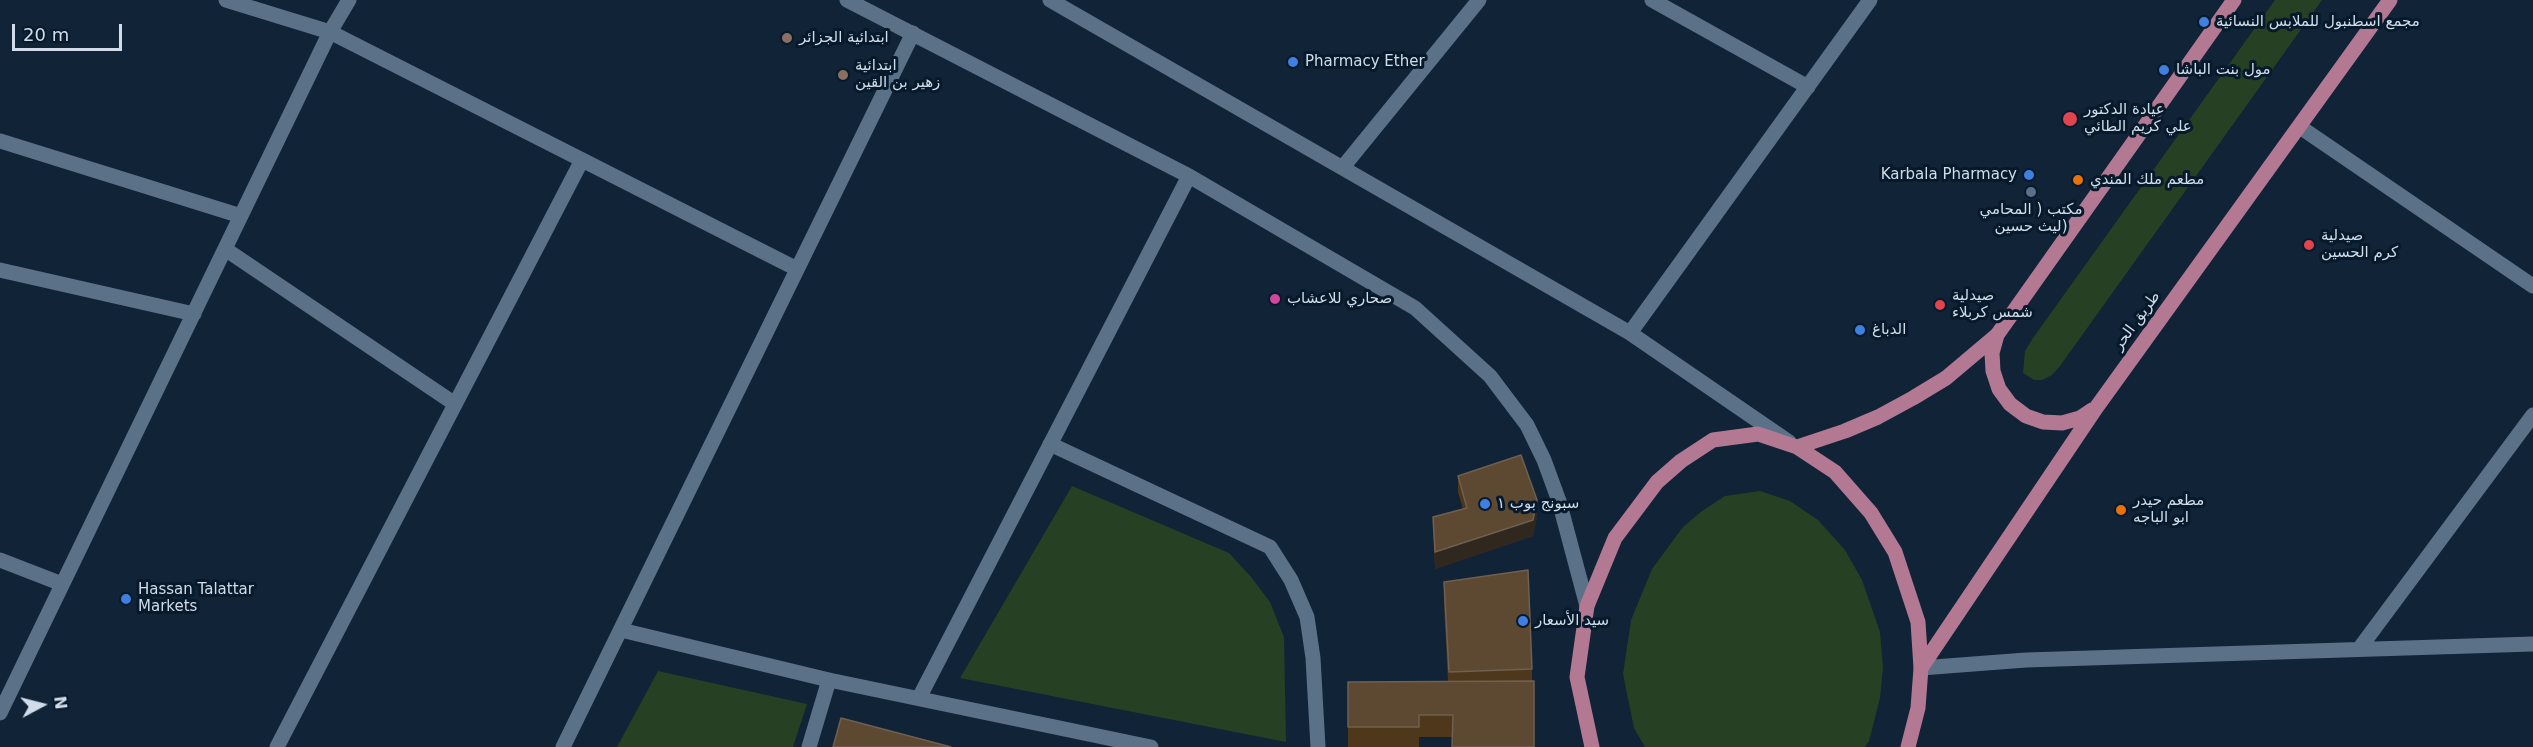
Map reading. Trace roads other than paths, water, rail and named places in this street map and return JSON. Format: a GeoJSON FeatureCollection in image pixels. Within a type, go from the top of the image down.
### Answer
{"type":"FeatureCollection","features":[{"type":"Feature","properties":{"kind":"main road"},"geometry":{"type":"LineString","coordinates":[[1797,447],[1845,431],[1878,417],[1913,398],[1946,378],[1997,335],[2234,0]]}},
{"type":"Feature","properties":{"kind":"main road","name":"طريق الحر"},"geometry":{"type":"LineString","coordinates":[[1922,668],[2096,408],[2301,127],[2390,0]]}},
{"type":"Feature","properties":{"kind":"main road"},"geometry":{"type":"LineString","coordinates":[[1997,335],[1992,353],[1993,371],[1999,389],[2010,404],[2026,416],[2043,422],[2062,423],[2080,418],[2096,408]]}},
{"type":"Feature","properties":{"kind":"main road"},"geometry":{"type":"LineString","coordinates":[[1592,747],[1577,677],[1587,606],[1615,538],[1657,483],[1682,461],[1713,440],[1758,434],[1797,447],[1835,472],[1871,513],[1895,552],[1918,622],[1922,668],[1918,708],[1908,747]]}},
{"type":"Feature","properties":{"kind":"street"},"geometry":{"type":"LineString","coordinates":[[226,0],[330,32],[798,269]]}},
{"type":"Feature","properties":{"kind":"street"},"geometry":{"type":"LineString","coordinates":[[0,713],[330,32],[349,0]]}},
{"type":"Feature","properties":{"kind":"street"},"geometry":{"type":"LineString","coordinates":[[847,0],[1189,176],[1415,308],[1490,376],[1527,425],[1545,460],[1559,501],[1587,606]]}},
{"type":"Feature","properties":{"kind":"street"},"geometry":{"type":"LineString","coordinates":[[1050,0],[1630,333],[1797,447]]}},
{"type":"Feature","properties":{"kind":"street"},"geometry":{"type":"LineString","coordinates":[[1343,167],[1479,0]]}},
{"type":"Feature","properties":{"kind":"street"},"geometry":{"type":"LineString","coordinates":[[1652,0],[1808,87]]}},
{"type":"Feature","properties":{"kind":"street"},"geometry":{"type":"LineString","coordinates":[[1630,333],[1870,0]]}},
{"type":"Feature","properties":{"kind":"street"},"geometry":{"type":"LineString","coordinates":[[563,747],[913,33]]}},
{"type":"Feature","properties":{"kind":"street"},"geometry":{"type":"LineString","coordinates":[[2301,127],[2533,286]]}},
{"type":"Feature","properties":{"kind":"street"},"geometry":{"type":"LineString","coordinates":[[0,141],[241,216]]}},
{"type":"Feature","properties":{"kind":"street"},"geometry":{"type":"LineString","coordinates":[[277,747],[582,160]]}},
{"type":"Feature","properties":{"kind":"street"},"geometry":{"type":"LineString","coordinates":[[919,698],[1189,176]]}},
{"type":"Feature","properties":{"kind":"street"},"geometry":{"type":"LineString","coordinates":[[225,249],[455,404]]}},
{"type":"Feature","properties":{"kind":"street"},"geometry":{"type":"LineString","coordinates":[[0,270],[194,314]]}},
{"type":"Feature","properties":{"kind":"street"},"geometry":{"type":"LineString","coordinates":[[2359,649],[2533,415]]}},
{"type":"Feature","properties":{"kind":"street"},"geometry":{"type":"LineString","coordinates":[[1050,444],[1270,548],[1291,580],[1307,617],[1313,658],[1318,747]]}},
{"type":"Feature","properties":{"kind":"street"},"geometry":{"type":"LineString","coordinates":[[0,560],[62,584]]}},
{"type":"Feature","properties":{"kind":"street"},"geometry":{"type":"LineString","coordinates":[[621,630],[829,680],[1151,747]]}},
{"type":"Feature","properties":{"kind":"street"},"geometry":{"type":"LineString","coordinates":[[1922,668],[2026,660],[2533,644]]}},
{"type":"Feature","properties":{"kind":"street"},"geometry":{"type":"LineString","coordinates":[[810,747],[829,680]]}},
{"type":"Feature","properties":{"kind":"place","name":"مجمع اسطنبول للملابس النسائية"},"geometry":{"type":"Point","coordinates":[2204,22]}},
{"type":"Feature","properties":{"kind":"place","name":"ابتدائية الجزائر"},"geometry":{"type":"Point","coordinates":[787,38]}},
{"type":"Feature","properties":{"kind":"place","name":"Pharmacy Ether"},"geometry":{"type":"Point","coordinates":[1293,62]}},
{"type":"Feature","properties":{"kind":"place","name":"مول بنت الباشا"},"geometry":{"type":"Point","coordinates":[2164,70]}},
{"type":"Feature","properties":{"kind":"place","name":"ابتدائية زهير بن القين"},"geometry":{"type":"Point","coordinates":[843,75]}},
{"type":"Feature","properties":{"kind":"place","name":"عيادة الدكتور علي كريم الطائي"},"geometry":{"type":"Point","coordinates":[2070,119]}},
{"type":"Feature","properties":{"kind":"place","name":"Karbala Pharmacy"},"geometry":{"type":"Point","coordinates":[2029,175]}},
{"type":"Feature","properties":{"kind":"place","name":"مطعم ملك المندي"},"geometry":{"type":"Point","coordinates":[2078,180]}},
{"type":"Feature","properties":{"kind":"place","name":"مكتب ( المحامي ليث حسين)"},"geometry":{"type":"Point","coordinates":[2031,192]}},
{"type":"Feature","properties":{"kind":"place","name":"صيدلية كرم الحسين"},"geometry":{"type":"Point","coordinates":[2309,245]}},
{"type":"Feature","properties":{"kind":"place","name":"صحاري للاعشاب"},"geometry":{"type":"Point","coordinates":[1275,299]}},
{"type":"Feature","properties":{"kind":"place","name":"صيدلية شمس كربلاء"},"geometry":{"type":"Point","coordinates":[1940,305]}},
{"type":"Feature","properties":{"kind":"place","name":"الدباغ"},"geometry":{"type":"Point","coordinates":[1860,330]}},
{"type":"Feature","properties":{"kind":"place","name":"سبونج بوب ١"},"geometry":{"type":"Point","coordinates":[1485,504]}},
{"type":"Feature","properties":{"kind":"place","name":"مطعم حيدر ابو الباجه"},"geometry":{"type":"Point","coordinates":[2121,510]}},
{"type":"Feature","properties":{"kind":"place","name":"Hassan Talattar Markets"},"geometry":{"type":"Point","coordinates":[126,599]}},
{"type":"Feature","properties":{"kind":"place","name":"سيد الأسعار"},"geometry":{"type":"Point","coordinates":[1523,621]}}]}
